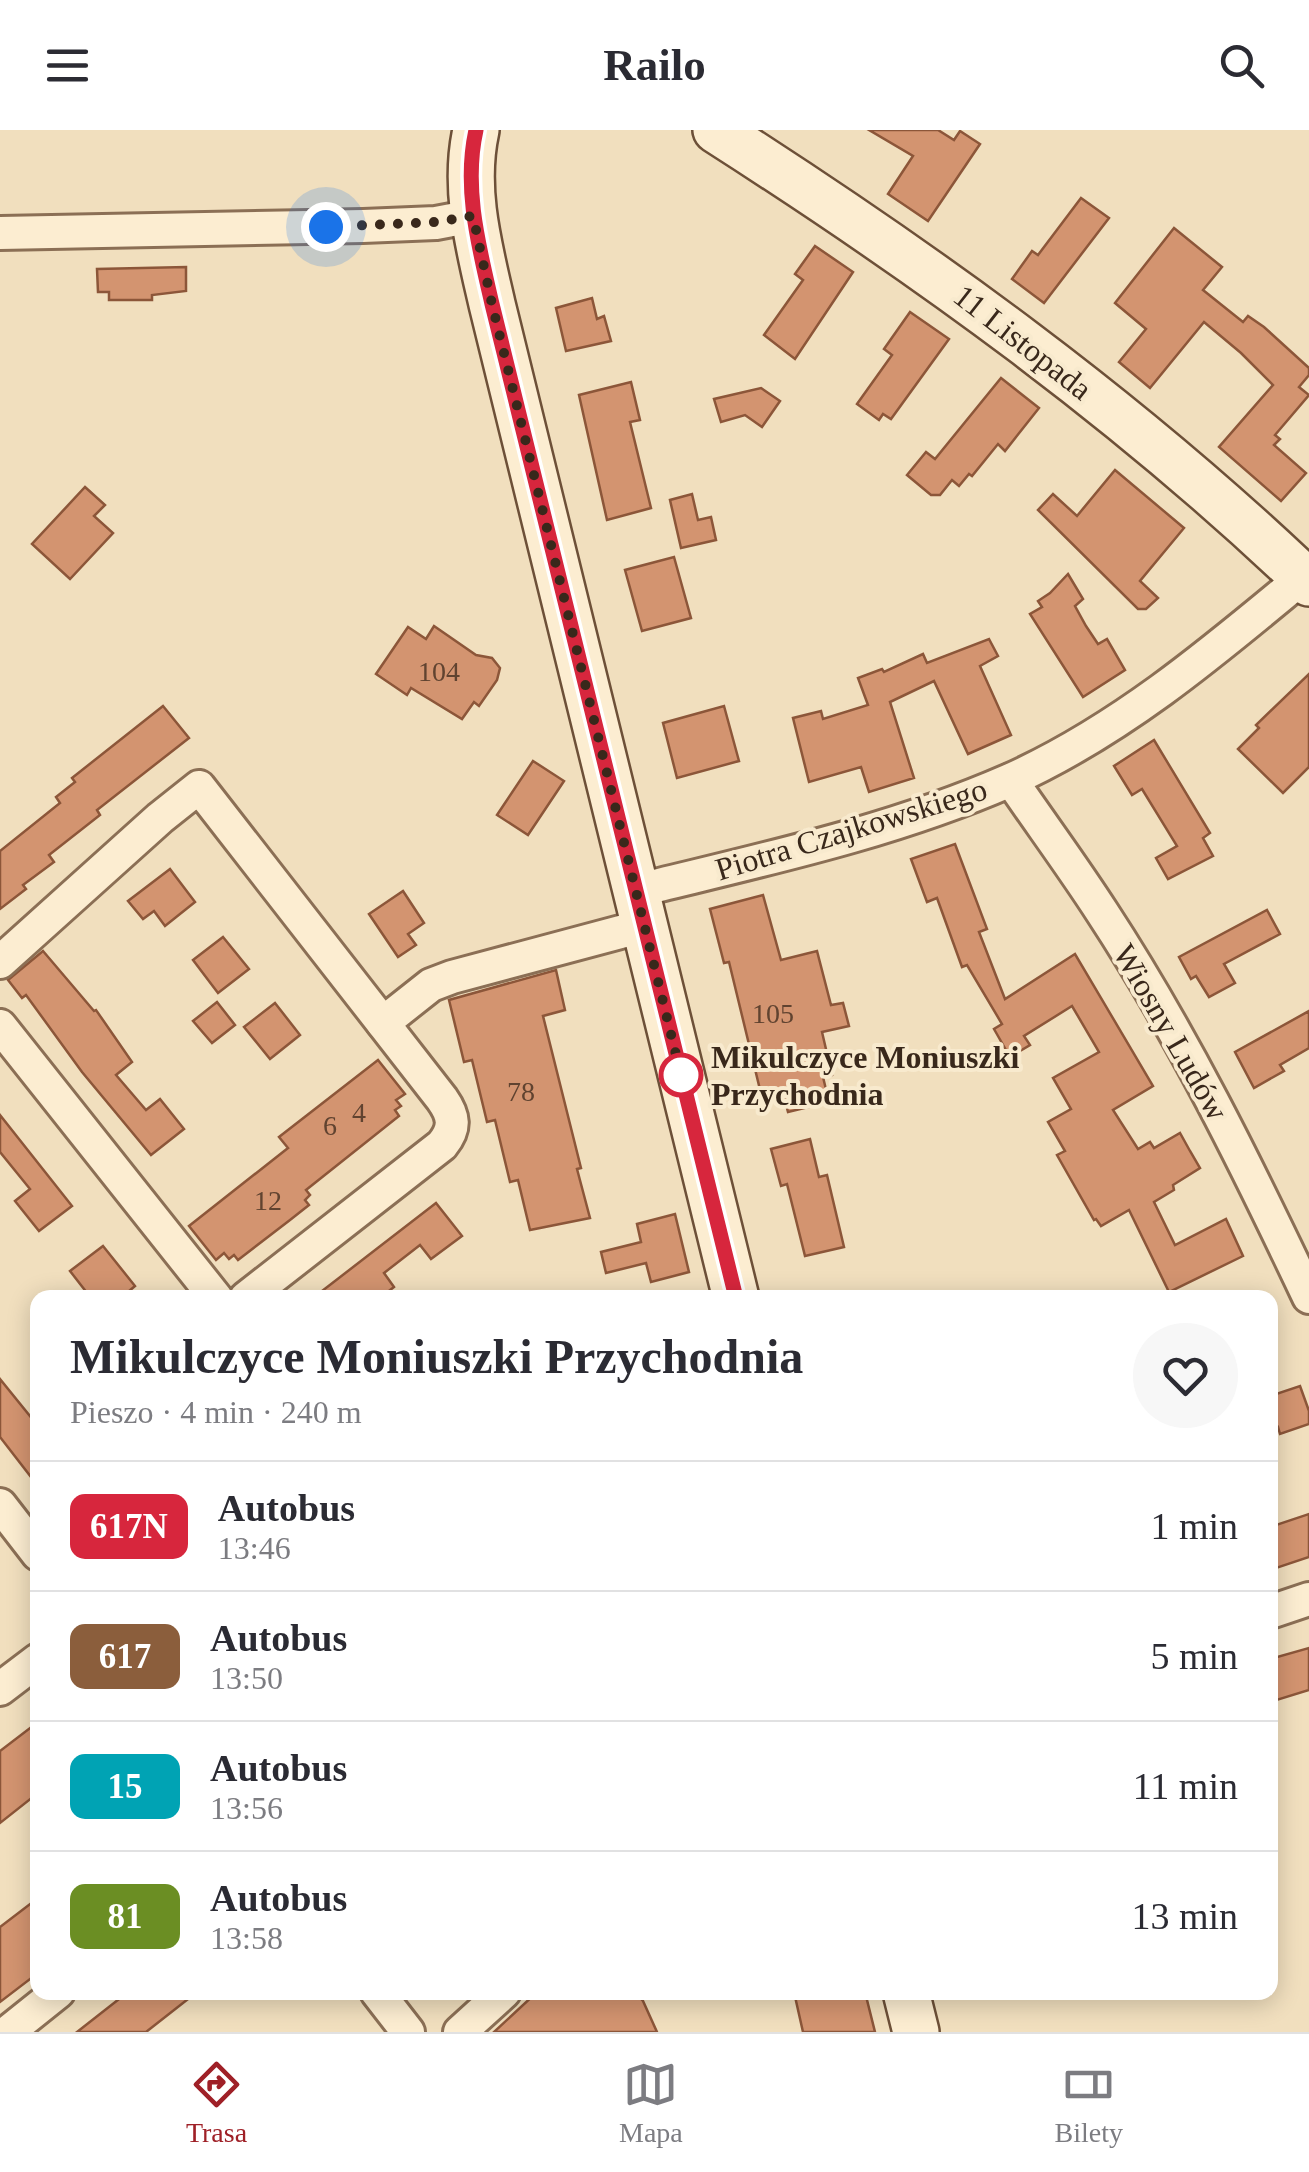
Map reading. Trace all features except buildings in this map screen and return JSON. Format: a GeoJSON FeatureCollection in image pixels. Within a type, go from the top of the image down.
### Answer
{"type":"FeatureCollection","features":[{"type":"Feature","properties":{"kind":"street"},"geometry":{"type":"LineString","coordinates":[[476,130],[470,174],[473,216],[734,1290]]}},
{"type":"Feature","properties":{"kind":"street","name":"11 Listopada"},"geometry":{"type":"LineString","coordinates":[[716,130],[891,244],[1033,347],[1201,486],[1306,580]]}},
{"type":"Feature","properties":{"kind":"street"},"geometry":{"type":"LineString","coordinates":[[0,233],[363,226],[473,216]]}},
{"type":"Feature","properties":{"kind":"street","name":"Piotra Czajkowskiego"},"geometry":{"type":"LineString","coordinates":[[383,1023],[432,985],[452,977],[1011,780],[1159,693],[1306,580]]}},
{"type":"Feature","properties":{"kind":"street","name":"Wiosny Ludów"},"geometry":{"type":"LineString","coordinates":[[1011,780],[1103,914],[1178,1042],[1249,1172],[1309,1297]]}},
{"type":"Feature","properties":{"kind":"street"},"geometry":{"type":"LineString","coordinates":[[0,962],[199,787],[450,1110],[453,1122],[451,1134],[442,1146],[256,1290]]}},
{"type":"Feature","properties":{"kind":"street"},"geometry":{"type":"LineString","coordinates":[[0,1026],[210,1290]]}},
{"type":"Feature","properties":{"kind":"street"},"geometry":{"type":"LineString","coordinates":[[0,1505],[30,1544]]}},
{"type":"Feature","properties":{"kind":"street"},"geometry":{"type":"LineString","coordinates":[[1278,1609],[1309,1599]]}},
{"type":"Feature","properties":{"kind":"street"},"geometry":{"type":"LineString","coordinates":[[0,1688],[30,1666]]}},
{"type":"Feature","properties":{"kind":"street"},"geometry":{"type":"LineString","coordinates":[[8,2032],[48,2000]]}},
{"type":"Feature","properties":{"kind":"street"},"geometry":{"type":"LineString","coordinates":[[383,2000],[408,2032]]}},
{"type":"Feature","properties":{"kind":"street"},"geometry":{"type":"LineString","coordinates":[[460,2032],[495,2000]]}},
{"type":"Feature","properties":{"kind":"street"},"geometry":{"type":"LineString","coordinates":[[908,2000],[916,2032]]}},
{"type":"Feature","properties":{"kind":"bus line","name":"617N"},"geometry":{"type":"LineString","coordinates":[[476,130],[470,174],[473,216],[492,304],[734,1290]]}},
{"type":"Feature","properties":{"kind":"place","name":"Mikulczyce Moniuszki Przychodnia"},"geometry":{"type":"Point","coordinates":[681,1075]}},
{"type":"Feature","properties":{"kind":"route"},"geometry":{"type":"LineString","coordinates":[[326,227],[436,222],[473,216],[681,1075]]}}]}
